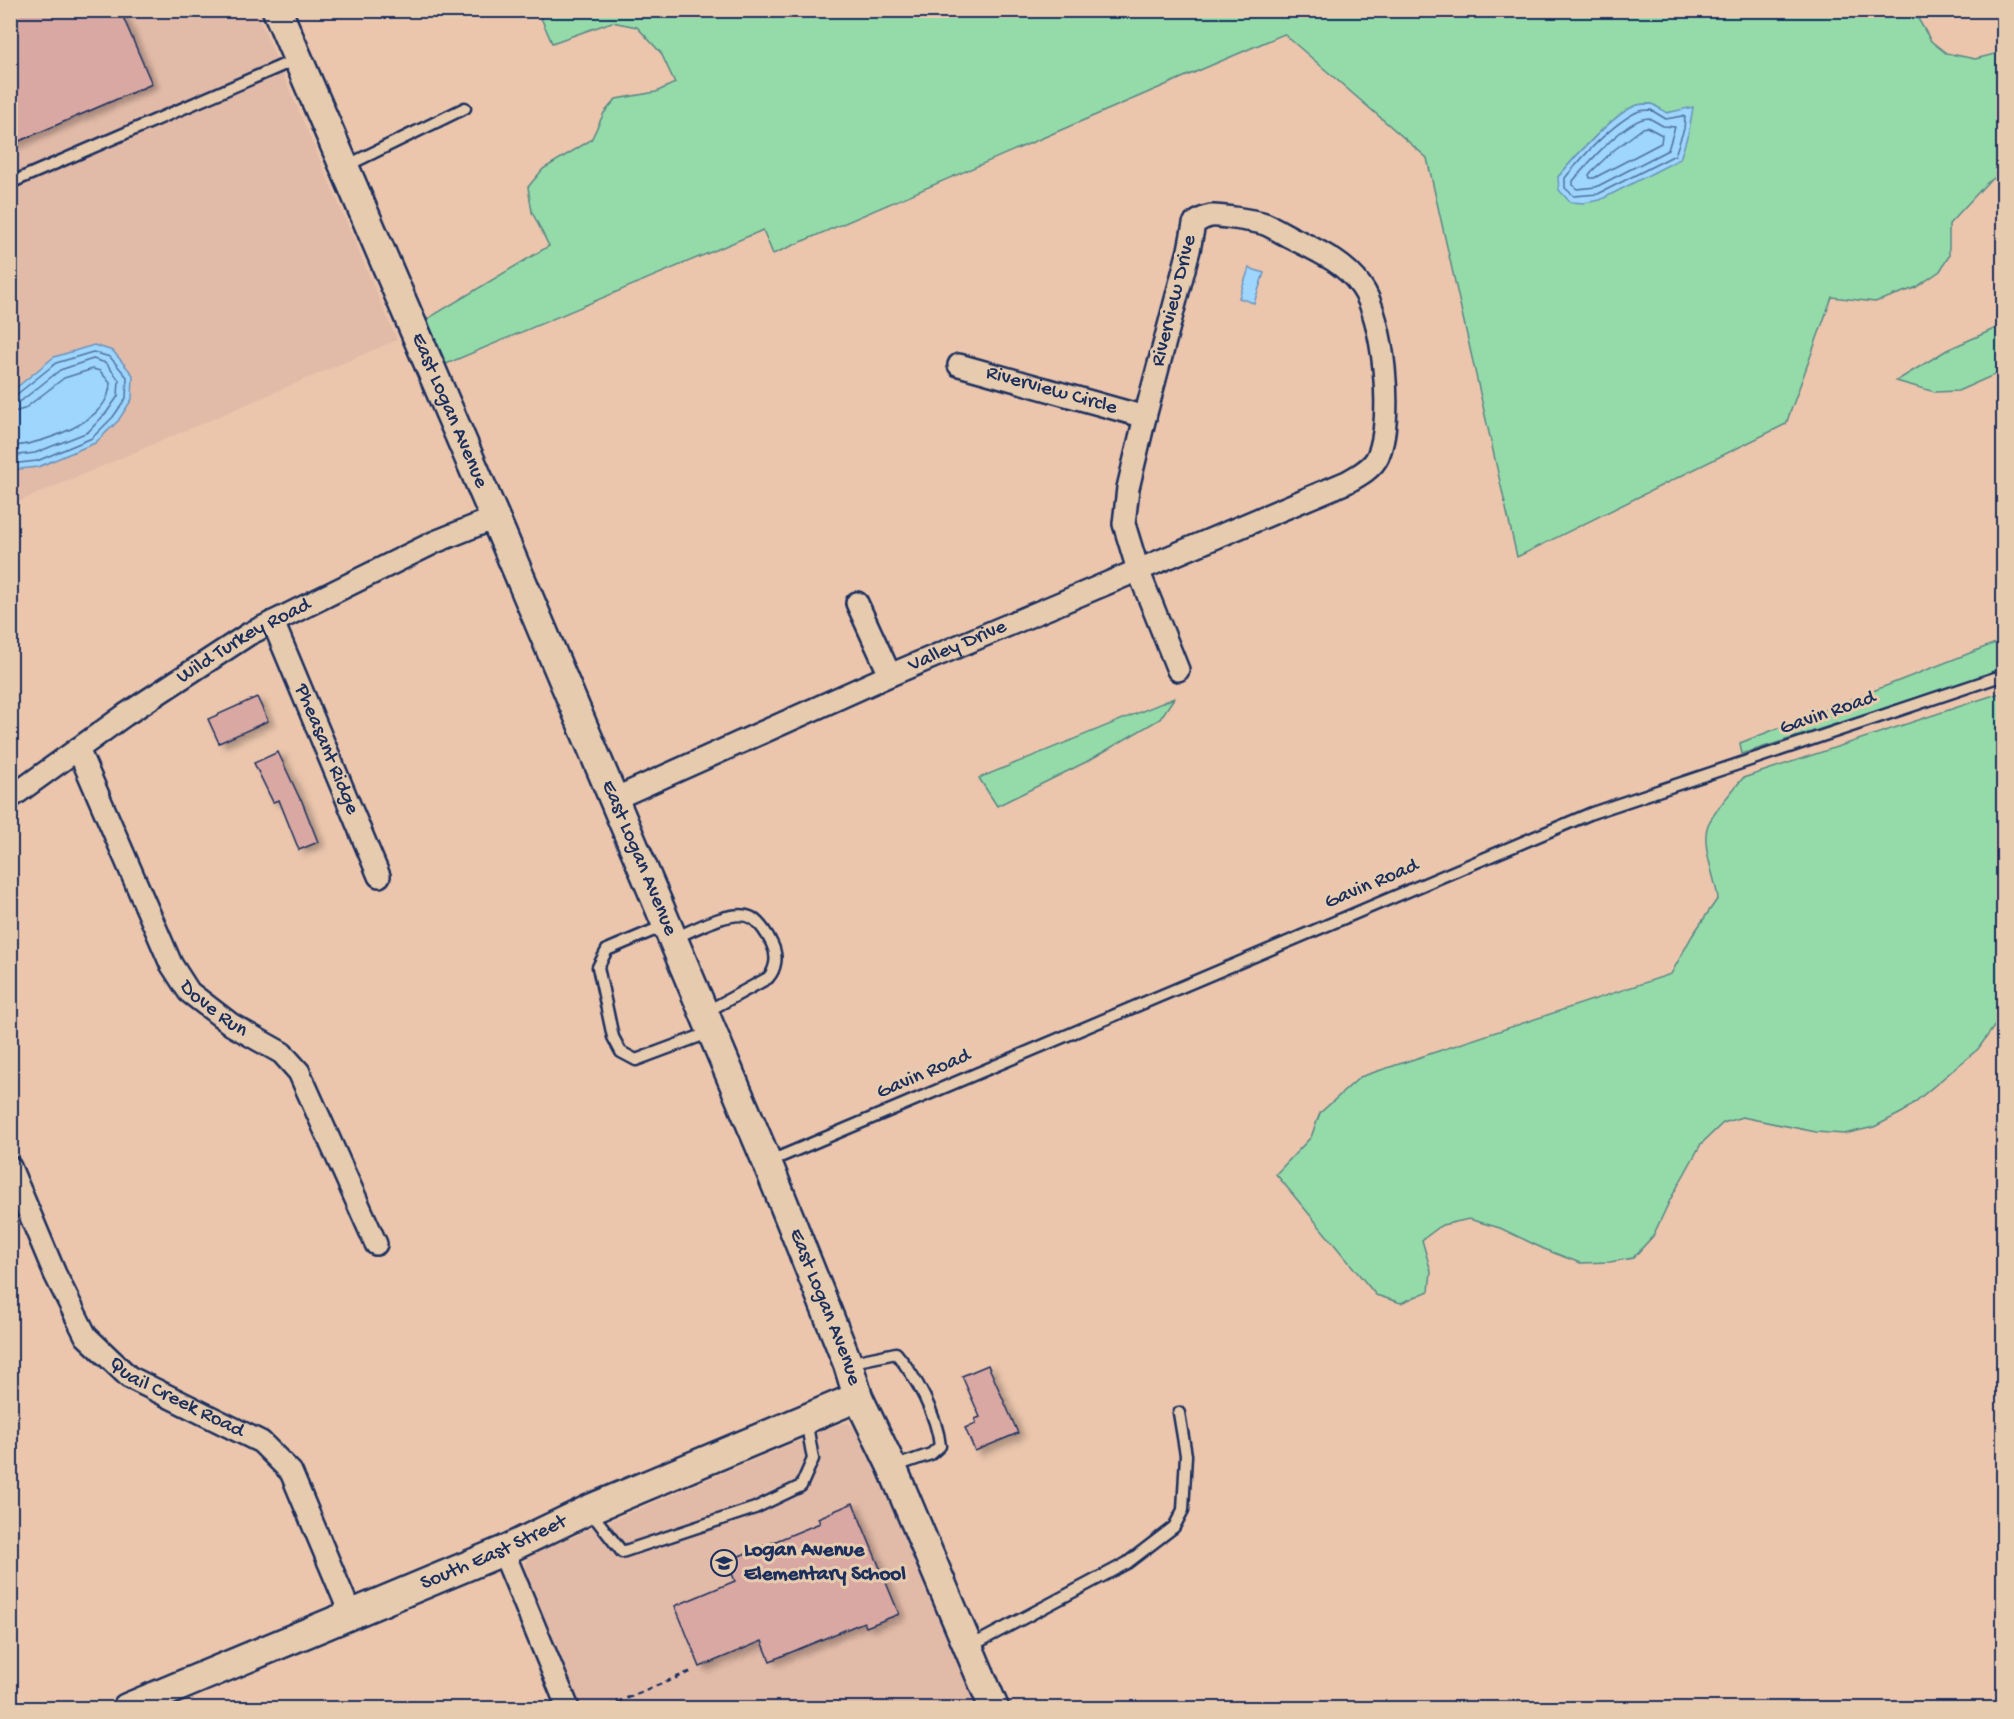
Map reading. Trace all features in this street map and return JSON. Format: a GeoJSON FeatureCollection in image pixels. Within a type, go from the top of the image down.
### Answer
{"type":"FeatureCollection","features":[{"type":"Feature","properties":{"kind":"street","name":"East Logan Avenue"},"geometry":{"type":"LineString","coordinates":[[277,10],[767,1162],[848,1364],[858,1397],[892,1467],[994,1708]]}},
{"type":"Feature","properties":{"kind":"street","name":"Riverview Drive"},"geometry":{"type":"LineString","coordinates":[[1178,670],[1138,570],[1124,524],[1128,488],[1144,417],[1194,224],[1213,215],[1264,224],[1333,260],[1361,286],[1376,316],[1385,384],[1386,415],[1377,458],[1361,474],[1305,500]]}},
{"type":"Feature","properties":{"kind":"street","name":"Riverview Circle"},"geometry":{"type":"LineString","coordinates":[[959,365],[1144,417]]}},
{"type":"Feature","properties":{"kind":"street","name":"Valley Drive"},"geometry":{"type":"LineString","coordinates":[[614,799],[890,675],[1305,500]]}},
{"type":"Feature","properties":{"kind":"street","name":"Wild Turkey Road"},"geometry":{"type":"LineString","coordinates":[[10,798],[125,715],[249,634],[435,542],[495,518]]}},
{"type":"Feature","properties":{"kind":"street"},"geometry":{"type":"LineString","coordinates":[[857,603],[890,675]]}},
{"type":"Feature","properties":{"kind":"street","name":"Pheasant Ridge"},"geometry":{"type":"LineString","coordinates":[[273,622],[379,876]]}},
{"type":"Feature","properties":{"kind":"street","name":"Dove Run"},"geometry":{"type":"LineString","coordinates":[[78,749],[171,964],[189,992],[232,1025],[282,1053],[299,1072],[376,1244]]}},
{"type":"Feature","properties":{"kind":"street","name":"Quail Creek Road"},"geometry":{"type":"LineString","coordinates":[[10,1167],[56,1274],[86,1336],[129,1377],[261,1442],[291,1472],[351,1615]]}},
{"type":"Feature","properties":{"kind":"street","name":"South East Street"},"geometry":{"type":"LineString","coordinates":[[127,1708],[503,1551],[588,1510],[858,1397]]}},
{"type":"Feature","properties":{"kind":"street"},"geometry":{"type":"LineString","coordinates":[[503,1551],[568,1708]]}},
{"type":"Feature","properties":{"kind":"lane"},"geometry":{"type":"LineString","coordinates":[[10,183],[297,59]]}},
{"type":"Feature","properties":{"kind":"lane"},"geometry":{"type":"LineString","coordinates":[[343,168],[465,108]]}},
{"type":"Feature","properties":{"kind":"lane","name":"Gavin Road"},"geometry":{"type":"LineString","coordinates":[[767,1162],[1592,813],[2004,675]]}},
{"type":"Feature","properties":{"kind":"lane"},"geometry":{"type":"LineString","coordinates":[[738,914],[752,918],[766,933],[774,947],[776,962],[772,973],[708,1022],[636,1060],[621,1052],[613,1037],[598,967],[607,950],[738,914]]}},
{"type":"Feature","properties":{"kind":"lane"},"geometry":{"type":"LineString","coordinates":[[848,1364],[896,1353],[907,1365],[933,1416],[940,1446],[931,1454],[892,1467]]}},
{"type":"Feature","properties":{"kind":"lane"},"geometry":{"type":"LineString","coordinates":[[969,1647],[1127,1563],[1174,1527],[1183,1510],[1186,1455],[1179,1413]]}},
{"type":"Feature","properties":{"kind":"lane"},"geometry":{"type":"LineString","coordinates":[[588,1510],[622,1552],[755,1508],[801,1486],[813,1459],[806,1419]]}},
{"type":"Feature","properties":{"kind":"path"},"geometry":{"type":"LineString","coordinates":[[608,1708],[692,1671]]}},
{"type":"Feature","properties":{"kind":"shaded area"},"geometry":{"type":"Polygon","coordinates":[[[11,11],[256,11],[397,340],[11,505],[11,11]]]}},
{"type":"Feature","properties":{"kind":"shaded area","name":"Logan Avenue Elementary School"},"geometry":{"type":"Polygon","coordinates":[[[848,1423],[862,1430],[982,1708],[581,1708],[525,1573],[527,1560],[533,1554],[836,1425],[848,1423]]]}},
{"type":"Feature","properties":{"kind":"green space"},"geometry":{"type":"Polygon","coordinates":[[[1913,10],[1931,41],[1946,53],[1975,59],[2003,52],[2003,172],[1987,183],[1949,224],[1949,256],[1940,271],[1915,288],[1875,302],[1832,297],[1786,424],[1517,557],[1427,158],[1284,34],[773,254],[763,230],[446,364],[427,319],[549,246],[532,212],[528,187],[543,169],[591,140],[604,113],[616,99],[656,92],[675,83],[661,53],[637,27],[612,22],[552,43],[538,11],[1913,10]],[[1652,104],[1638,105],[1629,109],[1596,136],[1558,177],[1693,108],[1667,113],[1652,104]]]}},
{"type":"Feature","properties":{"kind":"green space"},"geometry":{"type":"Polygon","coordinates":[[[2003,325],[2003,371],[1958,391],[1935,392],[1896,381],[1947,350],[2003,325]]]}},
{"type":"Feature","properties":{"kind":"green space"},"geometry":{"type":"Polygon","coordinates":[[[2003,640],[2003,670],[1742,754],[1740,743],[2003,640]]]}},
{"type":"Feature","properties":{"kind":"green space"},"geometry":{"type":"Polygon","coordinates":[[[2003,692],[2003,1014],[1978,1049],[1903,1112],[1874,1127],[1844,1134],[1816,1132],[1742,1117],[1723,1123],[1701,1144],[1653,1236],[1633,1258],[1610,1262],[1580,1263],[1500,1228],[1469,1219],[1442,1225],[1422,1240],[1431,1271],[1429,1291],[1401,1303],[1376,1295],[1276,1174],[1311,1137],[1320,1113],[1360,1077],[1671,974],[1692,936],[1718,898],[1707,853],[1707,828],[1717,809],[1743,778],[2003,692]]]}},
{"type":"Feature","properties":{"kind":"green space"},"geometry":{"type":"Polygon","coordinates":[[[1174,698],[1160,719],[1086,762],[997,806],[979,778],[1174,698]]]}},
{"type":"Feature","properties":{"kind":"water"},"geometry":{"type":"Polygon","coordinates":[[[1652,104],[1667,113],[1693,107],[1689,131],[1680,159],[1600,200],[1584,203],[1570,202],[1559,190],[1558,177],[1596,136],[1619,116],[1638,105],[1652,104]]]}},
{"type":"Feature","properties":{"kind":"water"},"geometry":{"type":"Polygon","coordinates":[[[1249,268],[1264,273],[1254,303],[1239,298],[1249,268]]]}},
{"type":"Feature","properties":{"kind":"water"},"geometry":{"type":"Polygon","coordinates":[[[94,345],[113,351],[133,375],[132,399],[118,421],[95,443],[38,467],[11,470],[11,392],[54,357],[94,345]]]}},
{"type":"Feature","properties":{"kind":"building"},"geometry":{"type":"Polygon","coordinates":[[[10,10],[120,10],[152,84],[10,145],[10,10]]]}},
{"type":"Feature","properties":{"kind":"building"},"geometry":{"type":"Polygon","coordinates":[[[257,697],[268,721],[219,743],[208,719],[257,697]]]}},
{"type":"Feature","properties":{"kind":"building"},"geometry":{"type":"Polygon","coordinates":[[[278,752],[301,799],[318,842],[299,850],[279,800],[273,802],[254,763],[278,752]]]}},
{"type":"Feature","properties":{"kind":"building"},"geometry":{"type":"Polygon","coordinates":[[[988,1365],[1018,1433],[975,1451],[965,1428],[976,1423],[975,1419],[980,1417],[962,1376],[988,1365]]]}},
{"type":"Feature","properties":{"kind":"building"},"geometry":{"type":"Polygon","coordinates":[[[853,1503],[899,1614],[866,1627],[864,1622],[770,1661],[762,1641],[700,1667],[675,1606],[735,1581],[727,1561],[820,1523],[818,1518],[853,1503]]]}},
{"type":"Feature","properties":{"kind":"place","name":"Logan Avenue Elementary School"},"geometry":{"type":"Point","coordinates":[724,1563]}}]}
